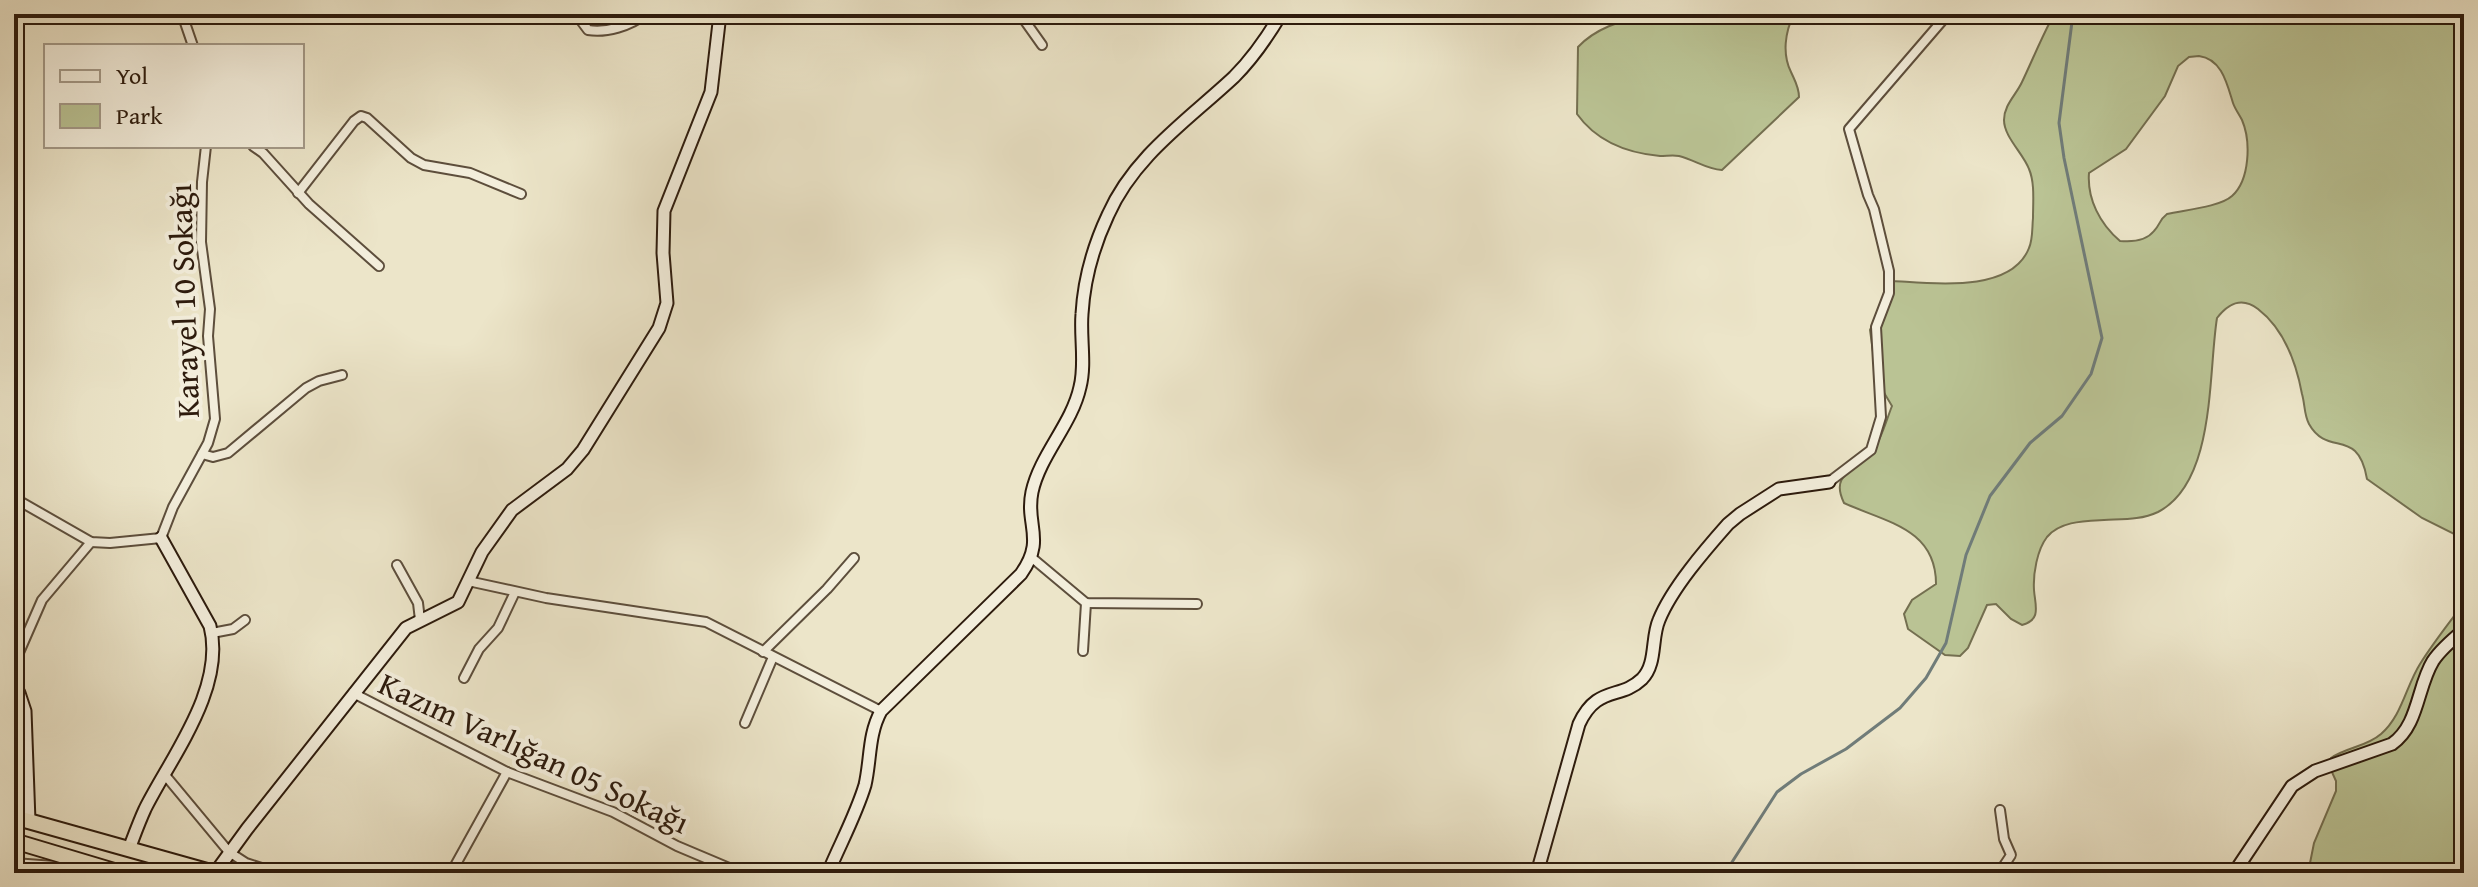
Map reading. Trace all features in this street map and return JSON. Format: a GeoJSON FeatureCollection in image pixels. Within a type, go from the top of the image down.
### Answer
{"type":"FeatureCollection","features":[{"type":"Feature","properties":{"kind":"highway"},"geometry":{"type":"LineString","coordinates":[[14,817],[214,873]]}},
{"type":"Feature","properties":{"kind":"highway"},"geometry":{"type":"LineString","coordinates":[[15,844],[121,873]]}},
{"type":"Feature","properties":{"kind":"street"},"geometry":{"type":"LineString","coordinates":[[182,14],[192,44]]}},
{"type":"Feature","properties":{"kind":"street"},"geometry":{"type":"LineString","coordinates":[[576,14],[588,30],[595,31],[626,25],[645,14]]}},
{"type":"Feature","properties":{"kind":"street"},"geometry":{"type":"LineString","coordinates":[[214,873],[406,628],[446,611],[458,602],[482,552],[512,510],[567,469],[583,450],[628,380],[665,316],[664,211],[711,92],[720,14]]}},
{"type":"Feature","properties":{"kind":"street"},"geometry":{"type":"LineString","coordinates":[[1020,14],[1042,45]]}},
{"type":"Feature","properties":{"kind":"street"},"geometry":{"type":"LineString","coordinates":[[828,873],[861,797],[867,776],[870,739],[881,711],[1021,574],[1031,557],[1033,490],[1079,391],[1087,274],[1109,211],[1131,173],[1195,108],[1241,69],[1281,14]]}},
{"type":"Feature","properties":{"kind":"street"},"geometry":{"type":"LineString","coordinates":[[1537,873],[1579,724],[1589,707],[1599,699],[1637,682],[1645,675],[1663,612],[1728,524],[1779,489],[1829,482],[1871,450],[1881,417],[1876,327],[1889,293],[1889,271],[1849,129],[1948,14]]}},
{"type":"Feature","properties":{"kind":"street"},"geometry":{"type":"LineString","coordinates":[[298,193],[361,116],[411,158],[424,165],[470,173],[521,194]]}},
{"type":"Feature","properties":{"kind":"street","name":"Karayel 10 Sokağı"},"geometry":{"type":"LineString","coordinates":[[161,538],[173,507],[213,432],[216,406],[209,355],[210,309],[201,242],[206,148]]}},
{"type":"Feature","properties":{"kind":"street"},"geometry":{"type":"LineString","coordinates":[[255,148],[298,193],[379,266]]}},
{"type":"Feature","properties":{"kind":"street"},"geometry":{"type":"LineString","coordinates":[[202,454],[213,457],[228,453],[306,388],[342,375]]}},
{"type":"Feature","properties":{"kind":"street"},"geometry":{"type":"LineString","coordinates":[[14,498],[91,542],[161,538],[205,614],[212,633],[206,687],[165,775],[144,811],[129,849]]}},
{"type":"Feature","properties":{"kind":"street"},"geometry":{"type":"LineString","coordinates":[[14,664],[42,600],[91,542]]}},
{"type":"Feature","properties":{"kind":"street"},"geometry":{"type":"LineString","coordinates":[[1031,557],[1086,603],[1197,604]]}},
{"type":"Feature","properties":{"kind":"street"},"geometry":{"type":"LineString","coordinates":[[763,652],[854,558]]}},
{"type":"Feature","properties":{"kind":"street"},"geometry":{"type":"LineString","coordinates":[[397,565],[418,603],[420,620]]}},
{"type":"Feature","properties":{"kind":"street"},"geometry":{"type":"LineString","coordinates":[[468,581],[515,592],[706,622],[881,711]]}},
{"type":"Feature","properties":{"kind":"street"},"geometry":{"type":"LineString","coordinates":[[464,678],[479,649],[498,628],[515,592]]}},
{"type":"Feature","properties":{"kind":"street"},"geometry":{"type":"LineString","coordinates":[[1083,651],[1086,603]]}},
{"type":"Feature","properties":{"kind":"street"},"geometry":{"type":"LineString","coordinates":[[212,633],[233,629],[245,620]]}},
{"type":"Feature","properties":{"kind":"street"},"geometry":{"type":"LineString","coordinates":[[2234,873],[2292,786],[2315,771],[2401,738],[2432,663],[2464,630]]}},
{"type":"Feature","properties":{"kind":"street"},"geometry":{"type":"LineString","coordinates":[[745,723],[773,657]]}},
{"type":"Feature","properties":{"kind":"street"},"geometry":{"type":"LineString","coordinates":[[14,688],[25,711],[29,821]]}},
{"type":"Feature","properties":{"kind":"street","name":"Kazım Varlığan 05 Sokağı"},"geometry":{"type":"LineString","coordinates":[[353,693],[507,772],[613,812],[677,846],[741,873]]}},
{"type":"Feature","properties":{"kind":"street"},"geometry":{"type":"LineString","coordinates":[[451,873],[507,772]]}},
{"type":"Feature","properties":{"kind":"street"},"geometry":{"type":"LineString","coordinates":[[165,775],[229,852],[246,863],[277,873]]}},
{"type":"Feature","properties":{"kind":"street"},"geometry":{"type":"LineString","coordinates":[[1999,873],[2011,855],[2004,839],[2000,810]]}},
{"type":"Feature","properties":{"kind":"street"},"geometry":{"type":"LineString","coordinates":[[14,863],[68,867],[86,873]]}},
{"type":"Feature","properties":{"kind":"green space"},"geometry":{"type":"Polygon","coordinates":[[[1648,14],[1794,14],[1788,28],[1786,50],[1799,97],[1722,170],[1679,156],[1660,156],[1625,149],[1603,139],[1577,114],[1578,47],[1602,30],[1648,14]]]}},
{"type":"Feature","properties":{"kind":"green space"},"geometry":{"type":"Polygon","coordinates":[[[2051,14],[2464,14],[2464,539],[2422,518],[2367,479],[2363,463],[2350,447],[2317,434],[2307,421],[2296,370],[2282,336],[2258,309],[2240,302],[2230,306],[2217,318],[2210,396],[2200,452],[2190,477],[2177,497],[2158,512],[2145,516],[2073,523],[2052,532],[2038,555],[2034,584],[2036,611],[2028,623],[2022,625],[2011,619],[1996,604],[1987,605],[1968,648],[1960,656],[1945,655],[1908,629],[1904,614],[1912,600],[1936,584],[1934,565],[1927,550],[1918,539],[1891,522],[1844,503],[1840,493],[1842,479],[1875,449],[1892,406],[1877,381],[1870,330],[1893,281],[1948,284],[1988,279],[2006,273],[2020,263],[2029,248],[2033,218],[2031,174],[2007,133],[2004,120],[2008,105],[2051,20],[2051,14]],[[2189,57],[2178,66],[2165,96],[2126,149],[2089,173],[2090,192],[2096,210],[2106,227],[2120,241],[2143,239],[2156,229],[2167,214],[2226,200],[2238,189],[2247,160],[2245,129],[2222,74],[2207,58],[2189,57]]]}},
{"type":"Feature","properties":{"kind":"green space"},"geometry":{"type":"Polygon","coordinates":[[[2464,603],[2464,873],[2308,873],[2314,843],[2336,791],[2331,758],[2369,742],[2388,727],[2420,664],[2464,603]]]}},
{"type":"Feature","properties":{"kind":"waterway"},"geometry":{"type":"LineString","coordinates":[[1725,873],[1777,792],[1801,774],[1846,749],[1900,708],[1926,678],[1946,643],[1966,555],[1990,496],[2030,443],[2062,416],[2091,374],[2102,338],[2059,123],[2073,14]]}}]}
